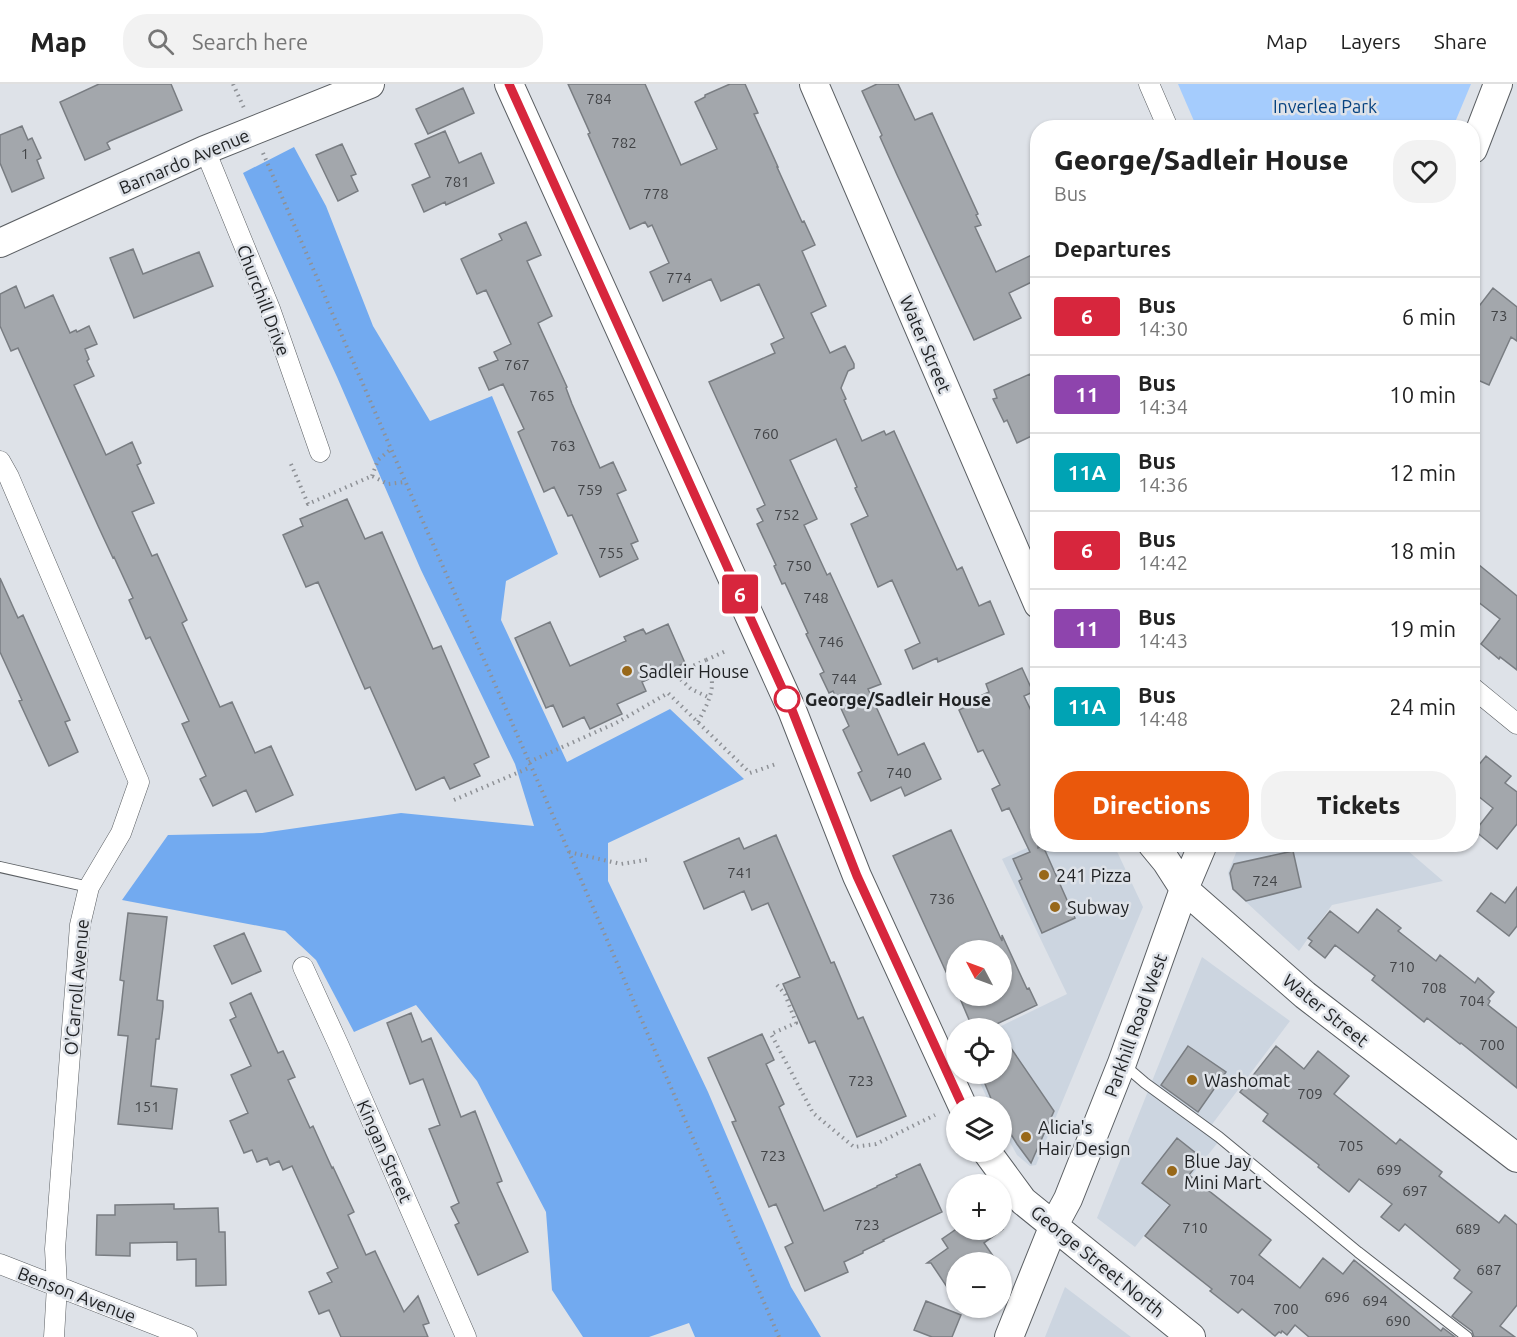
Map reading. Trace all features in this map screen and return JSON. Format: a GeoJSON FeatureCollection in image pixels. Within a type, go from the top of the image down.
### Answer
{"type":"FeatureCollection","features":[{"type":"Feature","properties":{"kind":"main road","name":"Barnardo Avenue"},"geometry":{"type":"LineString","coordinates":[[1,241],[205,150],[370,84]]}},
{"type":"Feature","properties":{"kind":"main road"},"geometry":{"type":"LineString","coordinates":[[509,84],[792,710],[857,876],[958,1096]]}},
{"type":"Feature","properties":{"kind":"main road","name":"Water Street"},"geometry":{"type":"LineString","coordinates":[[814,84],[1030,585]]}},
{"type":"Feature","properties":{"kind":"main road"},"geometry":{"type":"LineString","coordinates":[[1480,132],[1498,84]]}},
{"type":"Feature","properties":{"kind":"main road","name":"Water Street"},"geometry":{"type":"LineString","coordinates":[[1159,852],[1184,889],[1305,995],[1517,1158]]}},
{"type":"Feature","properties":{"kind":"main road","name":"Parkhill Road West"},"geometry":{"type":"LineString","coordinates":[[1009,1337],[1054,1225],[1068,1199],[1122,1063],[1184,889],[1200,852]]}},
{"type":"Feature","properties":{"kind":"main road","name":"George Street North"},"geometry":{"type":"LineString","coordinates":[[994,1162],[1023,1201],[1191,1337]]}},
{"type":"Feature","properties":{"kind":"street"},"geometry":{"type":"LineString","coordinates":[[1149,84],[1165,120]]}},
{"type":"Feature","properties":{"kind":"street","name":"Churchill Drive"},"geometry":{"type":"LineString","coordinates":[[205,150],[270,309],[320,452]]}},
{"type":"Feature","properties":{"kind":"street","name":"O'Carroll Avenue"},"geometry":{"type":"LineString","coordinates":[[0,461],[9,477],[139,782],[121,833],[89,886],[80,925],[55,1249],[57,1286],[54,1337]]}},
{"type":"Feature","properties":{"kind":"street"},"geometry":{"type":"LineString","coordinates":[[1480,694],[1517,723]]}},
{"type":"Feature","properties":{"kind":"street","name":"Kingan Street"},"geometry":{"type":"LineString","coordinates":[[303,966],[466,1337]]}},
{"type":"Feature","properties":{"kind":"street","name":"Benson Avenue"},"geometry":{"type":"LineString","coordinates":[[0,1264],[187,1337]]}},
{"type":"Feature","properties":{"kind":"lane"},"geometry":{"type":"LineString","coordinates":[[0,867],[89,886]]}},
{"type":"Feature","properties":{"kind":"lane"},"geometry":{"type":"LineString","coordinates":[[1122,1063],[1145,1083],[1220,1137],[1358,1252],[1467,1337]]}},
{"type":"Feature","properties":{"kind":"path"},"geometry":{"type":"LineString","coordinates":[[233,84],[779,1337]]}},
{"type":"Feature","properties":{"kind":"path"},"geometry":{"type":"LineString","coordinates":[[291,464],[308,504],[372,476],[378,460],[391,449]]}},
{"type":"Feature","properties":{"kind":"path"},"geometry":{"type":"LineString","coordinates":[[372,476],[388,484],[405,482]]}},
{"type":"Feature","properties":{"kind":"path"},"geometry":{"type":"LineString","coordinates":[[710,698],[691,689],[675,674],[726,651]]}},
{"type":"Feature","properties":{"kind":"path"},"geometry":{"type":"LineString","coordinates":[[698,722],[710,698],[712,673],[706,660]]}},
{"type":"Feature","properties":{"kind":"path"},"geometry":{"type":"LineString","coordinates":[[454,800],[616,723],[668,693],[750,774],[776,764]]}},
{"type":"Feature","properties":{"kind":"path"},"geometry":{"type":"LineString","coordinates":[[569,852],[621,864],[651,859]]}},
{"type":"Feature","properties":{"kind":"path"},"geometry":{"type":"LineString","coordinates":[[777,985],[785,994],[796,1023],[771,1034],[813,1113],[854,1147],[876,1144],[935,1115]]}},
{"type":"Feature","properties":{"kind":"shaded area"},"geometry":{"type":"Polygon","coordinates":[[[294,147],[326,206],[373,326],[430,421],[492,396],[558,554],[506,581],[501,620],[567,762],[670,709],[744,779],[608,843],[608,881],[708,1092],[791,1287],[821,1337],[695,1337],[689,1323],[649,1337],[583,1337],[552,1290],[546,1212],[477,1081],[416,1005],[354,1032],[316,960],[285,931],[122,900],[168,835],[262,833],[401,813],[534,826],[515,764],[421,570],[337,377],[243,173],[294,147]]]}},
{"type":"Feature","properties":{"kind":"shaded area"},"geometry":{"type":"Polygon","coordinates":[[[1030,847],[1030,852],[1117,852],[1143,907],[1036,1165],[1030,1166],[1017,1155],[1012,1146],[1012,1096],[986,1096],[981,1084],[1012,1084],[1012,1021],[1067,994],[1002,859],[1030,847]]]}},
{"type":"Feature","properties":{"kind":"shaded area"},"geometry":{"type":"Polygon","coordinates":[[[1236,852],[1409,852],[1443,881],[1332,905],[1299,951],[1232,889],[1228,873],[1236,852]]]}},
{"type":"Feature","properties":{"kind":"shaded area"},"geometry":{"type":"Polygon","coordinates":[[[1202,957],[1290,1021],[1207,1131],[1219,1141],[1135,1247],[1097,1218],[1202,957]]]}},
{"type":"Feature","properties":{"kind":"shaded area"},"geometry":{"type":"Polygon","coordinates":[[[1065,1287],[1131,1337],[1045,1337],[1065,1287]]]}},
{"type":"Feature","properties":{"kind":"green space","name":"Inverlea Park"},"geometry":{"type":"Polygon","coordinates":[[[1178,84],[1471,84],[1456,120],[1194,120],[1178,84]]]}},
{"type":"Feature","properties":{"kind":"building"},"geometry":{"type":"Polygon","coordinates":[[[99,84],[171,84],[182,110],[110,141],[107,143],[110,149],[85,160],[60,102],[99,84]]]}},
{"type":"Feature","properties":{"kind":"building"},"geometry":{"type":"Polygon","coordinates":[[[568,84],[645,84],[681,165],[717,149],[695,102],[730,84],[745,84],[758,113],[754,114],[777,167],[815,245],[802,251],[826,306],[811,313],[830,353],[845,346],[854,364],[854,368],[848,371],[841,388],[862,441],[884,431],[886,435],[894,431],[957,570],[962,567],[979,606],[990,601],[1004,634],[938,662],[937,658],[913,669],[905,650],[920,643],[892,580],[878,587],[851,524],[868,516],[836,439],[790,460],[817,519],[804,525],[827,575],[830,573],[881,684],[868,689],[898,755],[924,743],[941,779],[905,796],[901,787],[871,801],[858,773],[862,771],[843,730],[849,726],[833,691],[829,693],[820,674],[824,672],[806,634],[808,633],[785,583],[782,584],[757,524],[763,521],[757,509],[765,505],[709,382],[775,353],[771,344],[784,338],[759,284],[721,301],[711,279],[663,301],[650,272],[669,263],[652,225],[648,227],[645,222],[630,229],[568,84]]]}},
{"type":"Feature","properties":{"kind":"building"},"geometry":{"type":"Polygon","coordinates":[[[877,84],[898,84],[915,120],[932,113],[978,214],[976,215],[981,225],[975,227],[996,272],[1030,256],[1030,283],[1009,293],[1021,318],[974,340],[880,137],[882,135],[862,91],[877,84]]]}},
{"type":"Feature","properties":{"kind":"building"},"geometry":{"type":"Polygon","coordinates":[[[463,88],[474,113],[428,134],[416,109],[463,88]]]}},
{"type":"Feature","properties":{"kind":"building"},"geometry":{"type":"Polygon","coordinates":[[[22,126],[28,140],[32,138],[41,158],[37,160],[44,178],[12,192],[0,163],[0,135],[22,126]]]}},
{"type":"Feature","properties":{"kind":"building"},"geometry":{"type":"Polygon","coordinates":[[[445,131],[459,163],[481,153],[494,183],[446,205],[445,202],[424,212],[412,185],[430,177],[415,144],[445,131]]]}},
{"type":"Feature","properties":{"kind":"building"},"geometry":{"type":"Polygon","coordinates":[[[342,144],[356,174],[351,176],[358,191],[338,201],[316,155],[342,144]]]}},
{"type":"Feature","properties":{"kind":"building"},"geometry":{"type":"Polygon","coordinates":[[[526,222],[541,255],[527,261],[552,316],[538,323],[600,468],[613,462],[626,490],[617,494],[638,541],[631,544],[638,559],[600,577],[572,515],[568,516],[554,487],[544,492],[518,432],[524,429],[503,384],[489,390],[479,368],[498,360],[494,352],[511,344],[486,290],[477,294],[461,259],[502,240],[499,234],[526,222]]]}},
{"type":"Feature","properties":{"kind":"building"},"geometry":{"type":"Polygon","coordinates":[[[133,249],[143,274],[199,252],[213,286],[134,318],[110,258],[133,249]]]}},
{"type":"Feature","properties":{"kind":"building"},"geometry":{"type":"Polygon","coordinates":[[[16,286],[25,308],[53,295],[70,333],[89,326],[97,344],[85,349],[89,359],[87,361],[94,376],[74,385],[106,455],[132,442],[141,463],[137,465],[154,503],[132,512],[152,556],[157,554],[187,620],[182,623],[220,707],[232,702],[255,753],[271,746],[293,795],[256,812],[246,790],[213,806],[200,779],[206,776],[182,724],[189,721],[150,637],[146,639],[129,600],[133,598],[18,348],[11,351],[0,326],[0,294],[16,286]]]}},
{"type":"Feature","properties":{"kind":"building"},"geometry":{"type":"Polygon","coordinates":[[[1493,288],[1517,307],[1517,341],[1511,337],[1489,385],[1480,381],[1480,305],[1493,288]]]}},
{"type":"Feature","properties":{"kind":"building"},"geometry":{"type":"Polygon","coordinates":[[[1030,374],[1030,437],[1017,443],[1007,420],[1004,422],[993,399],[997,398],[994,390],[1030,374]]]}},
{"type":"Feature","properties":{"kind":"building"},"geometry":{"type":"Polygon","coordinates":[[[347,499],[365,539],[382,532],[433,649],[441,646],[489,757],[474,764],[480,776],[450,789],[444,777],[416,790],[370,687],[365,689],[318,582],[306,587],[283,535],[303,526],[300,519],[347,499]]]}},
{"type":"Feature","properties":{"kind":"building"},"geometry":{"type":"Polygon","coordinates":[[[1480,566],[1517,596],[1517,670],[1481,644],[1500,619],[1480,603],[1480,566]]]}},
{"type":"Feature","properties":{"kind":"building"},"geometry":{"type":"Polygon","coordinates":[[[0,578],[18,618],[23,615],[70,720],[65,722],[78,752],[49,766],[19,701],[22,700],[0,652],[0,578]]]}},
{"type":"Feature","properties":{"kind":"building","name":"Sadleir House"},"geometry":{"type":"Polygon","coordinates":[[[550,622],[570,666],[626,641],[624,637],[643,629],[646,634],[668,624],[685,663],[642,682],[646,691],[617,704],[622,714],[590,729],[584,717],[563,727],[553,705],[546,708],[515,638],[550,622]]]}},
{"type":"Feature","properties":{"kind":"building"},"geometry":{"type":"Polygon","coordinates":[[[1022,668],[1030,685],[1030,693],[1024,696],[1030,708],[1030,852],[1009,808],[1002,811],[992,789],[1000,785],[983,750],[978,752],[959,710],[989,692],[986,684],[1022,668]]]}},
{"type":"Feature","properties":{"kind":"building"},"geometry":{"type":"Polygon","coordinates":[[[1486,756],[1511,776],[1505,783],[1517,792],[1517,824],[1497,849],[1480,835],[1480,825],[1493,808],[1480,798],[1480,763],[1486,756]]]}},
{"type":"Feature","properties":{"kind":"building"},"geometry":{"type":"Polygon","coordinates":[[[951,830],[1002,940],[946,940],[946,972],[893,856],[951,830]]]}},
{"type":"Feature","properties":{"kind":"building"},"geometry":{"type":"Polygon","coordinates":[[[776,835],[831,963],[834,962],[858,1019],[863,1017],[906,1116],[857,1137],[815,1041],[809,1043],[783,984],[800,977],[768,903],[752,910],[744,891],[704,909],[684,862],[739,838],[744,849],[776,835]]]}},
{"type":"Feature","properties":{"kind":"building"},"geometry":{"type":"Polygon","coordinates":[[[1030,852],[1046,852],[1075,918],[1042,933],[1019,881],[1022,879],[1013,859],[1030,852]]]}},
{"type":"Feature","properties":{"kind":"building"},"geometry":{"type":"Polygon","coordinates":[[[1293,852],[1301,887],[1246,901],[1233,889],[1230,873],[1234,864],[1293,852]]]}},
{"type":"Feature","properties":{"kind":"building"},"geometry":{"type":"Polygon","coordinates":[[[1517,887],[1517,926],[1509,936],[1477,911],[1491,893],[1505,903],[1517,887]]]}},
{"type":"Feature","properties":{"kind":"building"},"geometry":{"type":"Polygon","coordinates":[[[1377,909],[1401,928],[1398,931],[1436,961],[1440,955],[1475,983],[1478,978],[1494,992],[1488,999],[1490,1001],[1488,1005],[1517,1028],[1517,1088],[1427,1018],[1424,1022],[1372,980],[1375,976],[1335,945],[1325,958],[1309,945],[1312,941],[1308,938],[1330,911],[1358,933],[1377,909]]]}},
{"type":"Feature","properties":{"kind":"building"},"geometry":{"type":"Polygon","coordinates":[[[128,913],[167,917],[157,1000],[163,1001],[163,1007],[159,1039],[156,1039],[151,1086],[177,1089],[172,1129],[118,1124],[128,1036],[118,1035],[124,981],[120,980],[128,913]]]}},
{"type":"Feature","properties":{"kind":"building"},"geometry":{"type":"Polygon","coordinates":[[[244,933],[261,971],[232,984],[214,946],[244,933]]]}},
{"type":"Feature","properties":{"kind":"building"},"geometry":{"type":"Polygon","coordinates":[[[1012,957],[1037,1005],[1009,1018],[968,1018],[963,1006],[1012,1006],[1012,957]]]}},
{"type":"Feature","properties":{"kind":"building"},"geometry":{"type":"Polygon","coordinates":[[[251,993],[278,1053],[283,1051],[295,1077],[288,1080],[354,1212],[348,1215],[366,1255],[375,1251],[404,1312],[418,1296],[429,1323],[423,1325],[428,1337],[341,1337],[329,1310],[319,1314],[309,1292],[332,1282],[327,1273],[338,1268],[292,1166],[283,1170],[279,1161],[270,1165],[267,1158],[257,1162],[252,1150],[244,1153],[230,1121],[248,1113],[231,1075],[251,1066],[230,1020],[236,1017],[230,1003],[251,993]]]}},
{"type":"Feature","properties":{"kind":"building"},"geometry":{"type":"Polygon","coordinates":[[[411,1013],[422,1042],[431,1038],[461,1117],[475,1111],[502,1181],[497,1183],[528,1252],[478,1275],[455,1225],[459,1223],[451,1207],[459,1203],[429,1129],[440,1125],[423,1079],[410,1084],[387,1023],[411,1013]]]}},
{"type":"Feature","properties":{"kind":"building"},"geometry":{"type":"Polygon","coordinates":[[[762,1034],[774,1060],[766,1064],[784,1104],[779,1107],[824,1211],[920,1164],[942,1212],[863,1251],[844,1262],[848,1272],[805,1291],[785,1247],[793,1243],[776,1204],[769,1207],[732,1122],[736,1121],[708,1058],[762,1034]]]}},
{"type":"Feature","properties":{"kind":"building","name":"Washomat"},"geometry":{"type":"Polygon","coordinates":[[[1188,1046],[1226,1072],[1198,1112],[1161,1085],[1188,1046]]]}},
{"type":"Feature","properties":{"kind":"building"},"geometry":{"type":"Polygon","coordinates":[[[1276,1046],[1304,1069],[1318,1051],[1349,1076],[1334,1094],[1396,1144],[1400,1139],[1442,1172],[1439,1176],[1499,1223],[1505,1215],[1517,1225],[1517,1305],[1500,1326],[1515,1337],[1474,1337],[1472,1331],[1452,1316],[1472,1292],[1454,1278],[1460,1270],[1405,1224],[1399,1231],[1381,1217],[1392,1204],[1359,1179],[1349,1192],[1263,1121],[1268,1114],[1240,1092],[1276,1046]]]}},
{"type":"Feature","properties":{"kind":"building"},"geometry":{"type":"Polygon","coordinates":[[[1012,1050],[1054,1111],[1031,1163],[1012,1136],[1012,1096],[990,1096],[985,1084],[1012,1084],[1012,1050]]]}},
{"type":"Feature","properties":{"kind":"building"},"geometry":{"type":"Polygon","coordinates":[[[1177,1138],[1202,1158],[1189,1175],[1271,1240],[1259,1255],[1300,1288],[1323,1258],[1343,1274],[1354,1260],[1441,1331],[1443,1328],[1455,1337],[1309,1337],[1295,1325],[1287,1335],[1282,1331],[1275,1336],[1242,1309],[1238,1313],[1210,1291],[1212,1289],[1145,1236],[1170,1205],[1142,1183],[1177,1138]]]}},
{"type":"Feature","properties":{"kind":"building"},"geometry":{"type":"Polygon","coordinates":[[[174,1204],[174,1209],[218,1208],[219,1232],[225,1232],[226,1285],[196,1286],[196,1259],[177,1260],[177,1242],[130,1243],[130,1256],[96,1255],[97,1215],[115,1215],[115,1205],[174,1204]]]}},
{"type":"Feature","properties":{"kind":"building"},"geometry":{"type":"Polygon","coordinates":[[[946,1236],[946,1240],[988,1240],[984,1243],[990,1252],[946,1252],[946,1286],[931,1263],[927,1263],[948,1248],[942,1239],[946,1236]]]}},
{"type":"Feature","properties":{"kind":"building"},"geometry":{"type":"Polygon","coordinates":[[[926,1301],[946,1309],[946,1318],[960,1318],[952,1337],[932,1337],[914,1330],[926,1301]]]}},
{"type":"Feature","properties":{"kind":"bus line","name":"6"},"geometry":{"type":"LineString","coordinates":[[509,84],[792,710],[857,876],[958,1096]]}},
{"type":"Feature","properties":{"kind":"place","name":"Sadleir House"},"geometry":{"type":"Point","coordinates":[627,671]}},
{"type":"Feature","properties":{"kind":"place","name":"George/Sadleir House"},"geometry":{"type":"Point","coordinates":[787,699]}},
{"type":"Feature","properties":{"kind":"place","name":"241 Pizza"},"geometry":{"type":"Point","coordinates":[1044,875]}},
{"type":"Feature","properties":{"kind":"place","name":"Subway"},"geometry":{"type":"Point","coordinates":[1055,907]}},
{"type":"Feature","properties":{"kind":"place","name":"Washomat"},"geometry":{"type":"Point","coordinates":[1192,1080]}},
{"type":"Feature","properties":{"kind":"place","name":"Alicia's Hair Design"},"geometry":{"type":"Point","coordinates":[1026,1137]}},
{"type":"Feature","properties":{"kind":"place","name":"Blue Jay Mini Mart"},"geometry":{"type":"Point","coordinates":[1172,1171]}}]}
